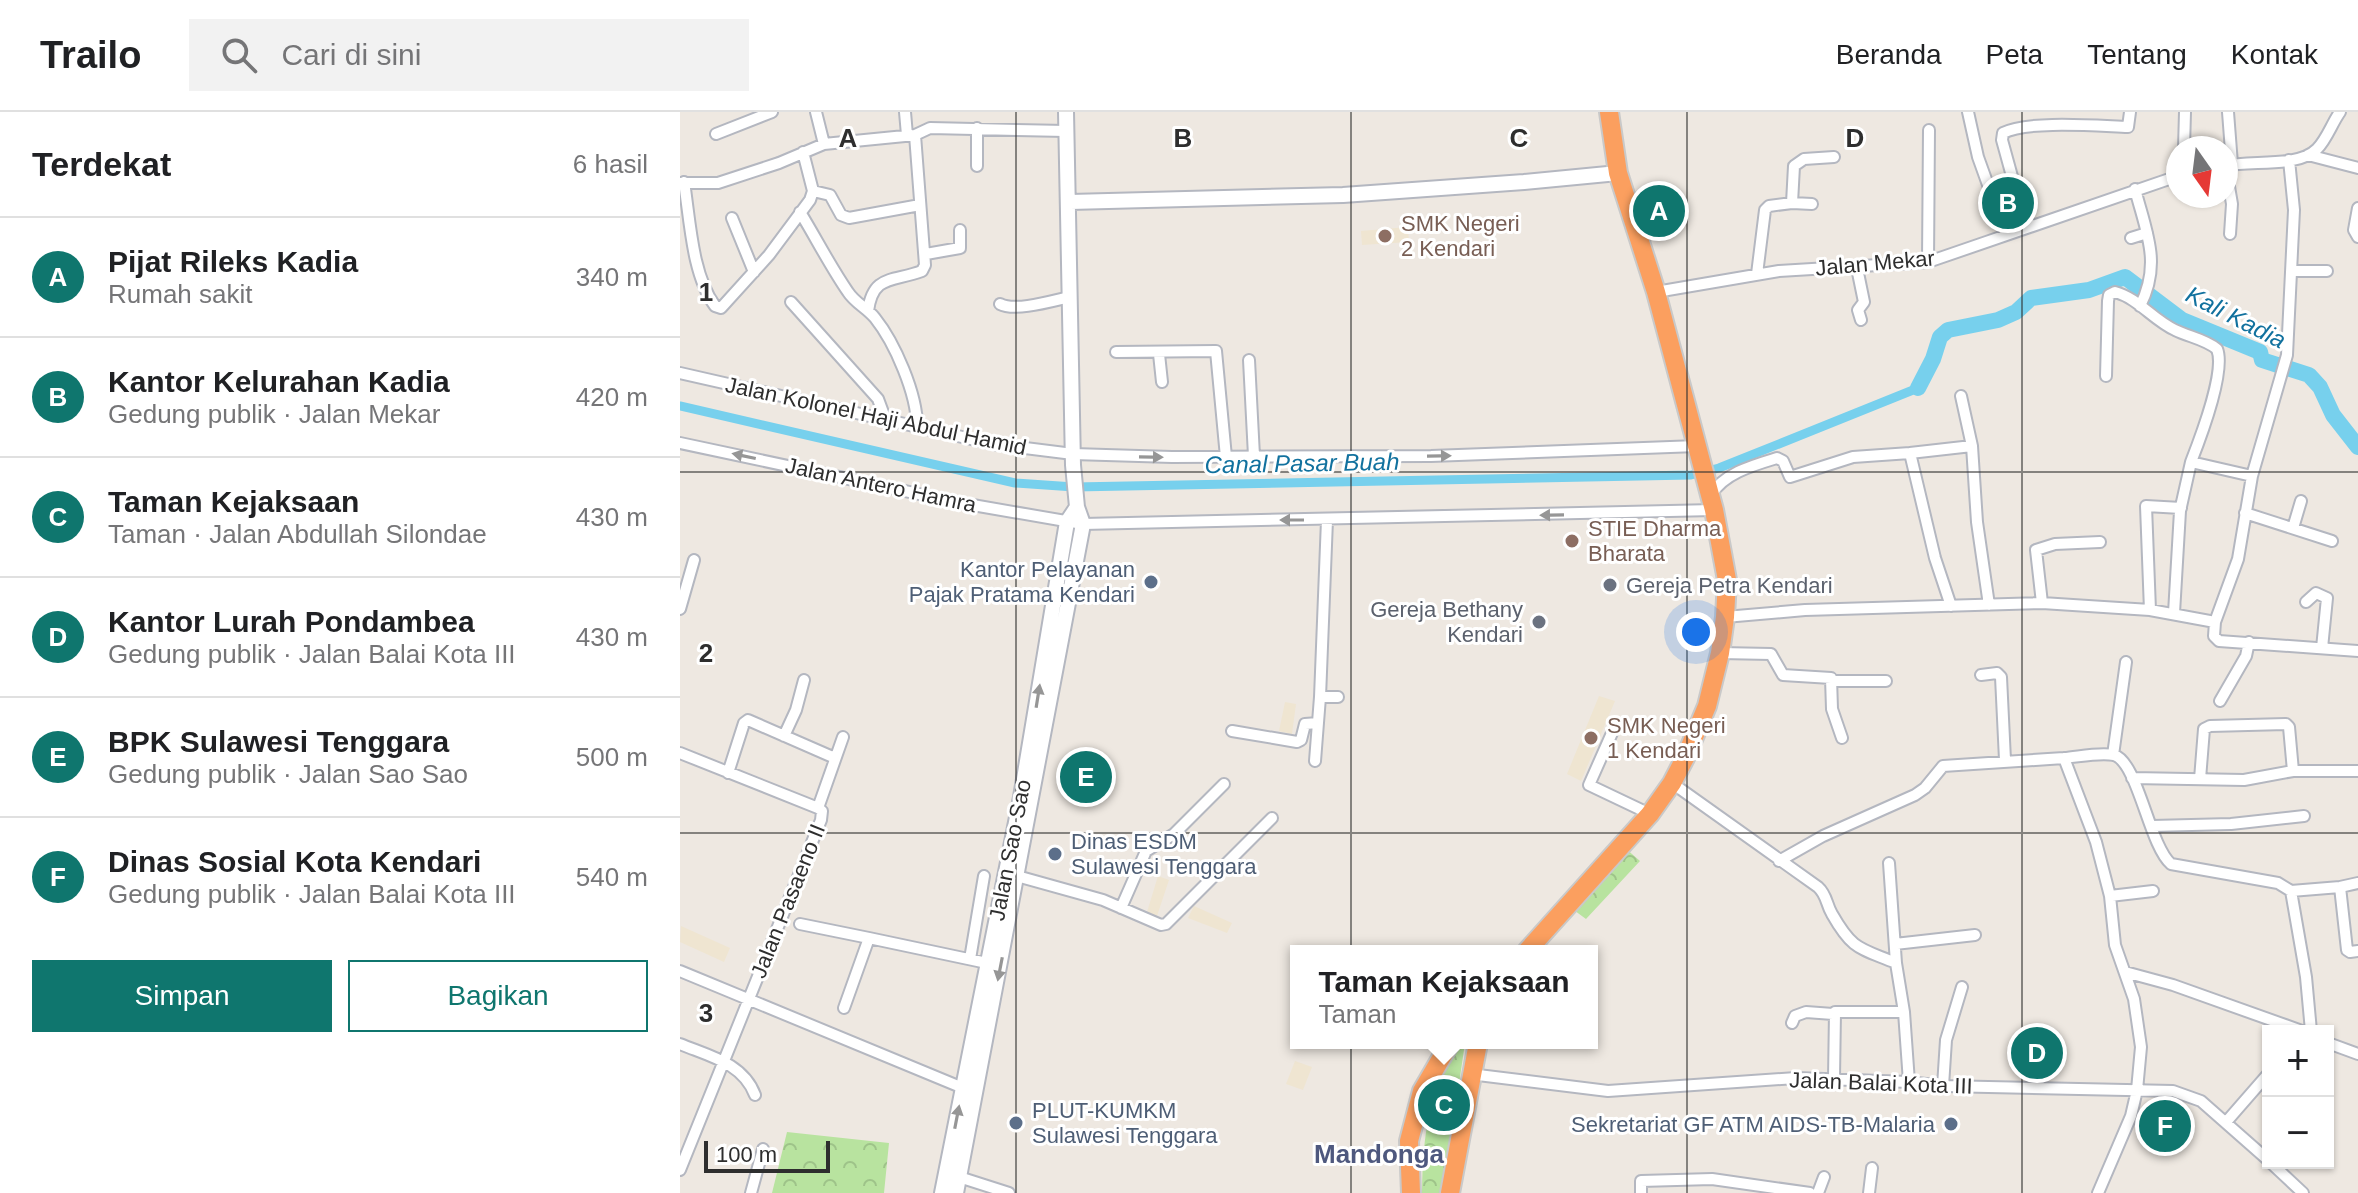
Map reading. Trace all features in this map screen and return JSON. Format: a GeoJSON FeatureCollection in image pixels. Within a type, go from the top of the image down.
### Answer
{"type":"FeatureCollection","features":[{"type":"Feature","properties":{"kind":"highway"},"geometry":{"type":"LineString","coordinates":[[1532,945],[1650,814],[1707,728],[1725,617],[1727,580],[1711,498],[1656,292],[1618,173],[1609,112]]}},
{"type":"Feature","properties":{"kind":"highway"},"geometry":{"type":"LineString","coordinates":[[1411,1193],[1409,1141],[1422,1091],[1446,1049]]}},
{"type":"Feature","properties":{"kind":"highway"},"geometry":{"type":"LineString","coordinates":[[1450,1193],[1476,1049]]}},
{"type":"Feature","properties":{"kind":"street"},"geometry":{"type":"LineString","coordinates":[[716,134],[772,112]]}},
{"type":"Feature","properties":{"kind":"street"},"geometry":{"type":"LineString","coordinates":[[816,112],[824,144]]}},
{"type":"Feature","properties":{"kind":"street"},"geometry":{"type":"LineString","coordinates":[[868,311],[873,289],[922,271],[925,265],[911,135],[905,112]]}},
{"type":"Feature","properties":{"kind":"street","name":"Jalan Sao Sao"},"geometry":{"type":"LineString","coordinates":[[956,1193],[1017,876],[1077,507],[1073,459],[1066,112]]}},
{"type":"Feature","properties":{"kind":"street"},"geometry":{"type":"LineString","coordinates":[[1968,112],[1978,157],[2006,235]]}},
{"type":"Feature","properties":{"kind":"street"},"geometry":{"type":"LineString","coordinates":[[2030,226],[2013,180],[2002,140],[2003,133],[2018,128],[2056,126],[2128,127],[2130,112]]}},
{"type":"Feature","properties":{"kind":"street"},"geometry":{"type":"LineString","coordinates":[[2184,136],[2185,112]]}},
{"type":"Feature","properties":{"kind":"street"},"geometry":{"type":"LineString","coordinates":[[2228,112],[2228,136]]}},
{"type":"Feature","properties":{"kind":"street"},"geometry":{"type":"LineString","coordinates":[[2238,165],[2308,155],[2321,144],[2340,112]]}},
{"type":"Feature","properties":{"kind":"street"},"geometry":{"type":"LineString","coordinates":[[803,152],[813,191],[754,272],[719,309],[705,290],[682,182],[718,183],[824,144],[911,135],[930,128],[1066,131]]}},
{"type":"Feature","properties":{"kind":"street"},"geometry":{"type":"LineString","coordinates":[[977,128],[977,166]]}},
{"type":"Feature","properties":{"kind":"street"},"geometry":{"type":"LineString","coordinates":[[1928,262],[1929,130]]}},
{"type":"Feature","properties":{"kind":"street"},"geometry":{"type":"LineString","coordinates":[[2308,155],[2358,168]]}},
{"type":"Feature","properties":{"kind":"street"},"geometry":{"type":"LineString","coordinates":[[1792,203],[1792,173],[1798,161],[1834,157]]}},
{"type":"Feature","properties":{"kind":"street"},"geometry":{"type":"LineString","coordinates":[[2289,160],[2294,210],[2287,355],[2252,476],[2238,559],[2213,631],[2217,640],[2358,651]]}},
{"type":"Feature","properties":{"kind":"street"},"geometry":{"type":"LineString","coordinates":[[1070,202],[1343,195],[1618,173]]}},
{"type":"Feature","properties":{"kind":"street","name":"Jalan Mekar"},"geometry":{"type":"LineString","coordinates":[[1656,292],[1757,274],[1928,262],[2166,180]]}},
{"type":"Feature","properties":{"kind":"street"},"geometry":{"type":"LineString","coordinates":[[2135,189],[2152,255],[2148,292],[2141,305]]}},
{"type":"Feature","properties":{"kind":"street"},"geometry":{"type":"LineString","coordinates":[[813,191],[830,195],[841,215],[849,218],[920,205]]}},
{"type":"Feature","properties":{"kind":"street"},"geometry":{"type":"LineString","coordinates":[[1757,274],[1765,210],[1769,206],[1792,203],[1812,204]]}},
{"type":"Feature","properties":{"kind":"street"},"geometry":{"type":"LineString","coordinates":[[2230,234],[2232,208]]}},
{"type":"Feature","properties":{"kind":"street"},"geometry":{"type":"LineString","coordinates":[[2358,208],[2354,230],[2358,237]]}},
{"type":"Feature","properties":{"kind":"street"},"geometry":{"type":"LineString","coordinates":[[800,212],[847,291],[882,329],[912,386],[917,426]]}},
{"type":"Feature","properties":{"kind":"street"},"geometry":{"type":"LineString","coordinates":[[732,218],[754,272]]}},
{"type":"Feature","properties":{"kind":"street"},"geometry":{"type":"LineString","coordinates":[[926,254],[961,248],[960,230]]}},
{"type":"Feature","properties":{"kind":"street"},"geometry":{"type":"LineString","coordinates":[[2131,238],[2147,233]]}},
{"type":"Feature","properties":{"kind":"street"},"geometry":{"type":"LineString","coordinates":[[1857,268],[1864,302],[1858,310],[1861,320]]}},
{"type":"Feature","properties":{"kind":"street"},"geometry":{"type":"LineString","coordinates":[[2291,271],[2327,271]]}},
{"type":"Feature","properties":{"kind":"street"},"geometry":{"type":"LineString","coordinates":[[2106,376],[2109,295],[2115,292],[2125,294],[2177,332],[2213,345],[2219,352],[2213,393],[2191,462],[2181,508],[2174,613]]}},
{"type":"Feature","properties":{"kind":"street"},"geometry":{"type":"LineString","coordinates":[[1000,304],[1016,309],[1070,297]]}},
{"type":"Feature","properties":{"kind":"street"},"geometry":{"type":"LineString","coordinates":[[791,302],[878,399],[885,418]]}},
{"type":"Feature","properties":{"kind":"street"},"geometry":{"type":"LineString","coordinates":[[1116,352],[1217,353],[1226,457]]}},
{"type":"Feature","properties":{"kind":"street"},"geometry":{"type":"LineString","coordinates":[[1159,354],[1162,382]]}},
{"type":"Feature","properties":{"kind":"street"},"geometry":{"type":"LineString","coordinates":[[1249,360],[1254,456]]}},
{"type":"Feature","properties":{"kind":"street","name":"Jalan Kolonel Haji Abdul Hamid"},"geometry":{"type":"LineString","coordinates":[[680,373],[993,444],[1073,459],[1698,451]]}},
{"type":"Feature","properties":{"kind":"street"},"geometry":{"type":"LineString","coordinates":[[1961,396],[1972,446],[1977,522],[1989,605]]}},
{"type":"Feature","properties":{"kind":"street","name":"Jalan Antero Hamra"},"geometry":{"type":"LineString","coordinates":[[680,443],[961,503],[1075,523],[1327,520],[1711,498]]}},
{"type":"Feature","properties":{"kind":"street"},"geometry":{"type":"LineString","coordinates":[[1711,498],[1719,484],[1728,477],[1777,458],[1783,461],[1790,477],[1853,457],[1972,446]]}},
{"type":"Feature","properties":{"kind":"street"},"geometry":{"type":"LineString","coordinates":[[1910,453],[1935,558],[1951,606]]}},
{"type":"Feature","properties":{"kind":"street"},"geometry":{"type":"LineString","coordinates":[[2191,462],[2252,476]]}},
{"type":"Feature","properties":{"kind":"street"},"geometry":{"type":"LineString","coordinates":[[2293,528],[2301,501]]}},
{"type":"Feature","properties":{"kind":"street"},"geometry":{"type":"LineString","coordinates":[[2150,610],[2146,506],[2181,508]]}},
{"type":"Feature","properties":{"kind":"street"},"geometry":{"type":"LineString","coordinates":[[2245,513],[2332,541]]}},
{"type":"Feature","properties":{"kind":"street"},"geometry":{"type":"LineString","coordinates":[[1315,761],[1327,520]]}},
{"type":"Feature","properties":{"kind":"street","name":"Jalan Sao Sao"},"geometry":{"type":"LineString","coordinates":[[942,1193],[1075,523]]}},
{"type":"Feature","properties":{"kind":"street"},"geometry":{"type":"LineString","coordinates":[[2042,603],[2036,550],[2055,544],[2100,542]]}},
{"type":"Feature","properties":{"kind":"street"},"geometry":{"type":"LineString","coordinates":[[680,609],[694,560]]}},
{"type":"Feature","properties":{"kind":"street"},"geometry":{"type":"LineString","coordinates":[[2306,602],[2316,593],[2327,598],[2322,648]]}},
{"type":"Feature","properties":{"kind":"street"},"geometry":{"type":"LineString","coordinates":[[1725,617],[1805,610],[2042,603],[2150,610],[2215,622]]}},
{"type":"Feature","properties":{"kind":"street"},"geometry":{"type":"LineString","coordinates":[[2220,701],[2246,656],[2249,642]]}},
{"type":"Feature","properties":{"kind":"street"},"geometry":{"type":"LineString","coordinates":[[1720,653],[1771,654],[1783,675],[1829,677],[1832,681],[1832,709],[1842,738]]}},
{"type":"Feature","properties":{"kind":"street"},"geometry":{"type":"LineString","coordinates":[[2113,755],[2126,662]]}},
{"type":"Feature","properties":{"kind":"street"},"geometry":{"type":"LineString","coordinates":[[1981,675],[1997,673],[2001,677],[2005,760]]}},
{"type":"Feature","properties":{"kind":"street"},"geometry":{"type":"LineString","coordinates":[[784,736],[796,710],[804,680]]}},
{"type":"Feature","properties":{"kind":"street"},"geometry":{"type":"LineString","coordinates":[[1832,681],[1886,681]]}},
{"type":"Feature","properties":{"kind":"street"},"geometry":{"type":"LineString","coordinates":[[1320,697],[1338,697]]}},
{"type":"Feature","properties":{"kind":"street"},"geometry":{"type":"LineString","coordinates":[[728,773],[745,721],[835,758]]}},
{"type":"Feature","properties":{"kind":"street"},"geometry":{"type":"LineString","coordinates":[[1232,731],[1297,742],[1301,740],[1305,724],[1318,723]]}},
{"type":"Feature","properties":{"kind":"street"},"geometry":{"type":"LineString","coordinates":[[1616,724],[1589,785],[1650,814]]}},
{"type":"Feature","properties":{"kind":"street"},"geometry":{"type":"LineString","coordinates":[[2200,779],[2202,737],[2204,729],[2210,726],[2286,724],[2289,727],[2293,771]]}},
{"type":"Feature","properties":{"kind":"street"},"geometry":{"type":"LineString","coordinates":[[818,808],[843,737]]}},
{"type":"Feature","properties":{"kind":"street","name":"Jalan Pasaeno II"},"geometry":{"type":"LineString","coordinates":[[680,753],[822,811],[680,1170]]}},
{"type":"Feature","properties":{"kind":"street"},"geometry":{"type":"LineString","coordinates":[[1779,861],[1823,836],[1915,795],[1943,766],[2113,755],[2121,759],[2132,778],[2162,852],[2171,864],[2278,883],[2291,891],[2358,883]]}},
{"type":"Feature","properties":{"kind":"street"},"geometry":{"type":"LineString","coordinates":[[2064,758],[2096,842],[2110,896],[2115,945],[2134,999],[2141,1047],[2131,1116],[2099,1193]]}},
{"type":"Feature","properties":{"kind":"street"},"geometry":{"type":"LineString","coordinates":[[2132,778],[2244,780],[2293,771],[2358,771]]}},
{"type":"Feature","properties":{"kind":"street"},"geometry":{"type":"LineString","coordinates":[[1672,783],[1823,892],[1833,915],[1860,950],[1896,963]]}},
{"type":"Feature","properties":{"kind":"street"},"geometry":{"type":"LineString","coordinates":[[1121,908],[1146,851],[1174,834],[1224,784]]}},
{"type":"Feature","properties":{"kind":"street"},"geometry":{"type":"LineString","coordinates":[[2152,826],[2231,824],[2304,816]]}},
{"type":"Feature","properties":{"kind":"street"},"geometry":{"type":"LineString","coordinates":[[1017,876],[1103,900],[1156,924],[1166,924],[1272,818]]}},
{"type":"Feature","properties":{"kind":"street"},"geometry":{"type":"LineString","coordinates":[[1889,863],[1909,1082]]}},
{"type":"Feature","properties":{"kind":"street"},"geometry":{"type":"LineString","coordinates":[[970,959],[984,876]]}},
{"type":"Feature","properties":{"kind":"street"},"geometry":{"type":"LineString","coordinates":[[2340,887],[2347,950],[2358,951]]}},
{"type":"Feature","properties":{"kind":"street"},"geometry":{"type":"LineString","coordinates":[[2110,896],[2153,891]]}},
{"type":"Feature","properties":{"kind":"street"},"geometry":{"type":"LineString","coordinates":[[2291,891],[2306,977],[2310,1025]]}},
{"type":"Feature","properties":{"kind":"street"},"geometry":{"type":"LineString","coordinates":[[800,924],[987,963]]}},
{"type":"Feature","properties":{"kind":"street"},"geometry":{"type":"LineString","coordinates":[[1895,944],[1975,935]]}},
{"type":"Feature","properties":{"kind":"street"},"geometry":{"type":"LineString","coordinates":[[844,1008],[869,938]]}},
{"type":"Feature","properties":{"kind":"street"},"geometry":{"type":"LineString","coordinates":[[680,971],[963,1088]]}},
{"type":"Feature","properties":{"kind":"street"},"geometry":{"type":"LineString","coordinates":[[2125,972],[2173,985],[2285,1025]]}},
{"type":"Feature","properties":{"kind":"street"},"geometry":{"type":"LineString","coordinates":[[1943,1086],[1946,1040],[1962,987]]}},
{"type":"Feature","properties":{"kind":"street"},"geometry":{"type":"LineString","coordinates":[[1792,1023],[1795,1016],[1803,1012],[1904,1012]]}},
{"type":"Feature","properties":{"kind":"street"},"geometry":{"type":"LineString","coordinates":[[1833,1014],[1834,1078]]}},
{"type":"Feature","properties":{"kind":"street"},"geometry":{"type":"LineString","coordinates":[[680,1044],[737,1069],[751,1084],[755,1095]]}},
{"type":"Feature","properties":{"kind":"street"},"geometry":{"type":"LineString","coordinates":[[2334,1045],[2358,1054]]}},
{"type":"Feature","properties":{"kind":"street","name":"Jalan Balai Kota III"},"geometry":{"type":"LineString","coordinates":[[1470,1074],[1608,1091],[1751,1079],[1834,1078],[1943,1086],[2173,1091],[2201,1101],[2262,1154]]}},
{"type":"Feature","properties":{"kind":"street"},"geometry":{"type":"LineString","coordinates":[[2227,1121],[2262,1081]]}},
{"type":"Feature","properties":{"kind":"street"},"geometry":{"type":"LineString","coordinates":[[680,1134],[692,1137]]}},
{"type":"Feature","properties":{"kind":"street"},"geometry":{"type":"LineString","coordinates":[[751,1193],[763,1149]]}},
{"type":"Feature","properties":{"kind":"street"},"geometry":{"type":"LineString","coordinates":[[1869,1193],[1872,1168]]}},
{"type":"Feature","properties":{"kind":"street","name":"Jalan Balai Kota III"},"geometry":{"type":"LineString","coordinates":[[2278,1169],[2303,1193]]}},
{"type":"Feature","properties":{"kind":"street"},"geometry":{"type":"LineString","coordinates":[[959,1177],[1009,1193]]}},
{"type":"Feature","properties":{"kind":"street"},"geometry":{"type":"LineString","coordinates":[[1818,1193],[1824,1177]]}},
{"type":"Feature","properties":{"kind":"street"},"geometry":{"type":"LineString","coordinates":[[1641,1193],[1640,1182],[1712,1179],[1810,1193]]}},
{"type":"Feature","properties":{"kind":"shaded area","name":"SMK Negeri 2 Kendari"},"geometry":{"type":"Polygon","coordinates":[[[1408,227],[1409,242],[1362,245],[1361,231],[1408,227]]]}},
{"type":"Feature","properties":{"kind":"shaded area","name":"SMK Negeri 1 Kendari"},"geometry":{"type":"Polygon","coordinates":[[[1599,696],[1615,701],[1581,781],[1567,774],[1599,696]]]}},
{"type":"Feature","properties":{"kind":"shaded area"},"geometry":{"type":"Polygon","coordinates":[[[1285,702],[1296,704],[1292,734],[1279,731],[1285,702]]]}},
{"type":"Feature","properties":{"kind":"shaded area"},"geometry":{"type":"Polygon","coordinates":[[[1158,876],[1169,880],[1157,916],[1147,912],[1158,876]]]}},
{"type":"Feature","properties":{"kind":"shaded area"},"geometry":{"type":"Polygon","coordinates":[[[1194,906],[1232,923],[1227,933],[1188,918],[1194,906]]]}},
{"type":"Feature","properties":{"kind":"shaded area"},"geometry":{"type":"Polygon","coordinates":[[[681,926],[730,948],[724,962],[680,942],[681,926]]]}},
{"type":"Feature","properties":{"kind":"shaded area"},"geometry":{"type":"Polygon","coordinates":[[[1295,1061],[1312,1067],[1303,1090],[1286,1084],[1295,1061]]]}},
{"type":"Feature","properties":{"kind":"green space"},"geometry":{"type":"Polygon","coordinates":[[[1624,847],[1640,861],[1586,919],[1571,908],[1624,847]]]}},
{"type":"Feature","properties":{"kind":"green space"},"geometry":{"type":"Polygon","coordinates":[[[1456,1049],[1464,1049],[1443,1193],[1422,1193],[1429,1115],[1456,1049]]]}},
{"type":"Feature","properties":{"kind":"green space"},"geometry":{"type":"Polygon","coordinates":[[[787,1132],[889,1143],[884,1193],[772,1193],[787,1132]]]}},
{"type":"Feature","properties":{"kind":"waterway","name":"Kali Kadia"},"geometry":{"type":"LineString","coordinates":[[1918,388],[1940,337],[1948,330],[1998,320],[2016,312],[2031,298],[2089,290],[2125,277],[2182,320],[2260,352],[2262,360],[2309,375],[2320,387],[2333,415],[2358,447]]}},
{"type":"Feature","properties":{"kind":"waterway","name":"Canal Pasar Buah"},"geometry":{"type":"LineString","coordinates":[[680,406],[1015,483],[1074,487],[1691,475],[1719,468],[1918,388]]}},
{"type":"Feature","properties":{"kind":"place","name":"Kantor Kelurahan Kadia"},"geometry":{"type":"Point","coordinates":[2008,203]}},
{"type":"Feature","properties":{"kind":"place","name":"Pijat Rileks Kadia"},"geometry":{"type":"Point","coordinates":[1659,211]}},
{"type":"Feature","properties":{"kind":"place","name":"SMK Negeri 2 Kendari"},"geometry":{"type":"Point","coordinates":[1385,236]}},
{"type":"Feature","properties":{"kind":"place","name":"STIE Dharma Bharata"},"geometry":{"type":"Point","coordinates":[1572,541]}},
{"type":"Feature","properties":{"kind":"place","name":"Kantor Pelayanan Pajak Pratama Kendari"},"geometry":{"type":"Point","coordinates":[1151,582]}},
{"type":"Feature","properties":{"kind":"place","name":"Gereja Petra Kendari"},"geometry":{"type":"Point","coordinates":[1610,585]}},
{"type":"Feature","properties":{"kind":"place","name":"Gereja Bethany Kendari"},"geometry":{"type":"Point","coordinates":[1539,622]}},
{"type":"Feature","properties":{"kind":"place","name":"SMK Negeri 1 Kendari"},"geometry":{"type":"Point","coordinates":[1591,738]}},
{"type":"Feature","properties":{"kind":"place","name":"BPK Sulawesi Tenggara"},"geometry":{"type":"Point","coordinates":[1086,777]}},
{"type":"Feature","properties":{"kind":"place","name":"Dinas ESDM Sulawesi Tenggara"},"geometry":{"type":"Point","coordinates":[1055,854]}},
{"type":"Feature","properties":{"kind":"place","name":"Kantor Lurah Pondambea"},"geometry":{"type":"Point","coordinates":[2037,1053]}},
{"type":"Feature","properties":{"kind":"place","name":"Taman Kejaksaan"},"geometry":{"type":"Point","coordinates":[1444,1105]}},
{"type":"Feature","properties":{"kind":"place","name":"PLUT-KUMKM Sulawesi Tenggara"},"geometry":{"type":"Point","coordinates":[1016,1123]}},
{"type":"Feature","properties":{"kind":"place","name":"Sekretariat GF ATM AIDS-TB-Malaria"},"geometry":{"type":"Point","coordinates":[1951,1124]}},
{"type":"Feature","properties":{"kind":"place","name":"Dinas Sosial Kota Kendari"},"geometry":{"type":"Point","coordinates":[2165,1126]}},
{"type":"Feature","properties":{"kind":"district","name":"Mandonga"},"geometry":{"type":"Point","coordinates":[1379,1154]}}]}
